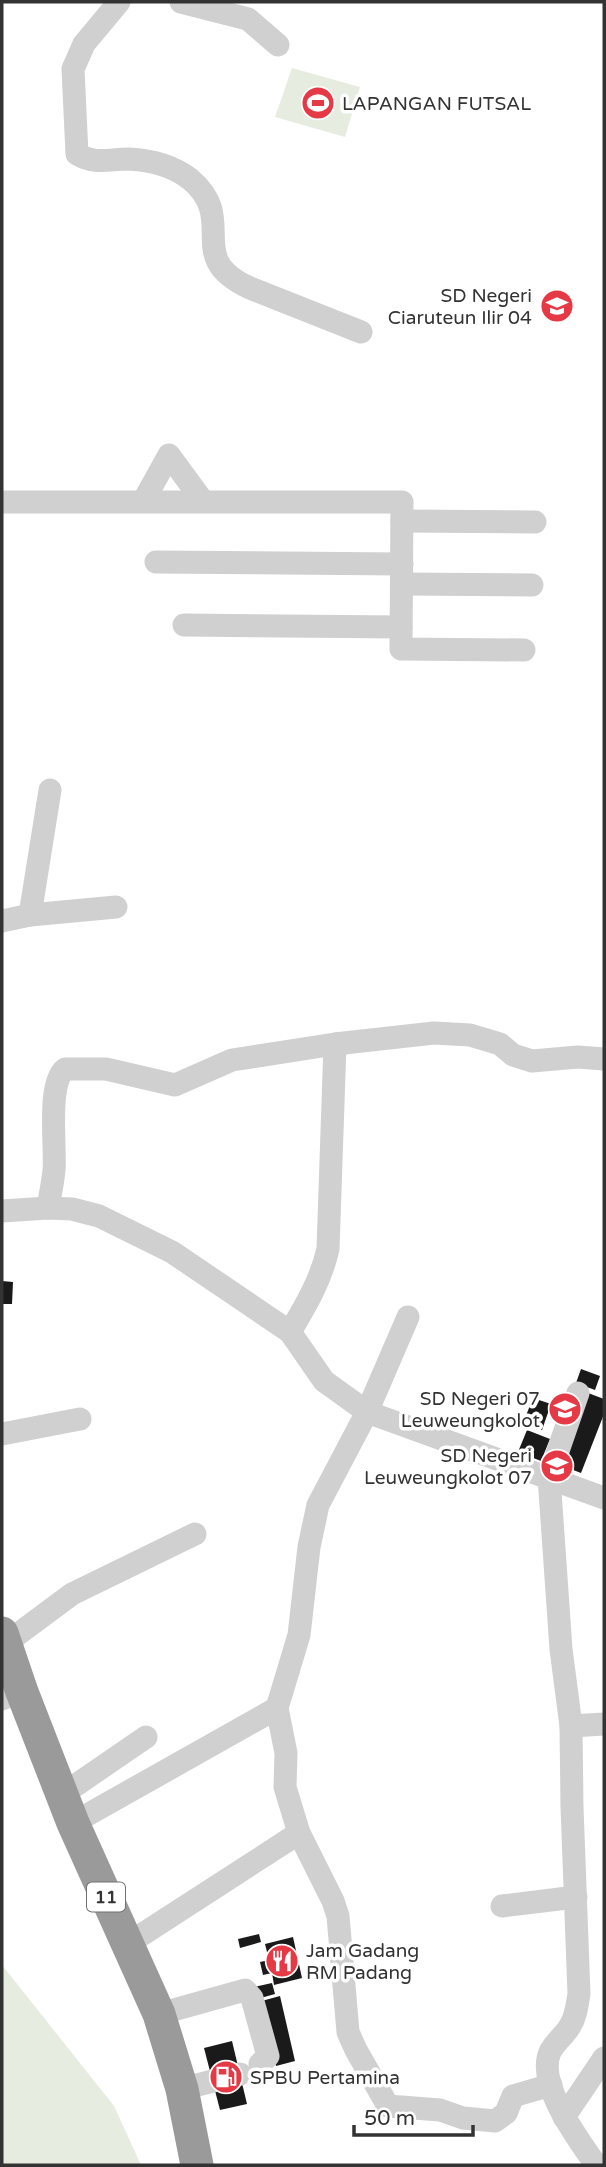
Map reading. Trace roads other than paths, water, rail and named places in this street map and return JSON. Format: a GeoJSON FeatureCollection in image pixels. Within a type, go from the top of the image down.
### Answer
{"type":"FeatureCollection","features":[{"type":"Feature","properties":{"kind":"highway","name":"11"},"geometry":{"type":"LineString","coordinates":[[8,1668],[126,1945],[159,2014],[182,2089],[197,2165]]}},
{"type":"Feature","properties":{"kind":"street"},"geometry":{"type":"LineString","coordinates":[[119,2],[84,44],[73,69],[77,154],[89,161],[132,159],[158,163],[188,178],[208,198],[212,207],[215,222],[212,243],[219,267],[235,281],[250,288],[361,332]]}},
{"type":"Feature","properties":{"kind":"street"},"geometry":{"type":"LineString","coordinates":[[181,2],[248,19],[278,45]]}},
{"type":"Feature","properties":{"kind":"street"},"geometry":{"type":"LineString","coordinates":[[144,500],[169,455],[202,500]]}},
{"type":"Feature","properties":{"kind":"street"},"geometry":{"type":"LineString","coordinates":[[2,502],[402,502],[401,649],[524,650]]}},
{"type":"Feature","properties":{"kind":"street"},"geometry":{"type":"LineString","coordinates":[[402,521],[534,522]]}},
{"type":"Feature","properties":{"kind":"street"},"geometry":{"type":"LineString","coordinates":[[156,562],[402,574],[532,585]]}},
{"type":"Feature","properties":{"kind":"street"},"geometry":{"type":"LineString","coordinates":[[184,625],[401,627]]}},
{"type":"Feature","properties":{"kind":"street"},"geometry":{"type":"LineString","coordinates":[[30,915],[50,790]]}},
{"type":"Feature","properties":{"kind":"street"},"geometry":{"type":"LineString","coordinates":[[2,921],[30,915],[116,907]]}},
{"type":"Feature","properties":{"kind":"street"},"geometry":{"type":"LineString","coordinates":[[48,1208],[54,1169],[53,1113],[59,1077],[65,1069],[106,1069],[175,1085],[232,1060],[335,1044],[434,1033],[470,1035],[500,1044],[513,1055],[532,1060],[578,1057],[604,1059]]}},
{"type":"Feature","properties":{"kind":"street"},"geometry":{"type":"LineString","coordinates":[[290,1332],[314,1292],[328,1249],[335,1044]]}},
{"type":"Feature","properties":{"kind":"street"},"geometry":{"type":"LineString","coordinates":[[2,1211],[72,1209],[99,1216],[172,1252],[290,1332],[324,1381],[367,1412],[604,1498]]}},
{"type":"Feature","properties":{"kind":"street"},"geometry":{"type":"LineString","coordinates":[[408,1317],[367,1412],[318,1505],[309,1547],[304,1611],[277,1709],[286,1753],[285,1787],[299,1833],[338,1916],[348,2032],[388,2106],[440,2110],[463,2118],[495,2121],[506,2113],[513,2096],[551,2085]]}},
{"type":"Feature","properties":{"kind":"street"},"geometry":{"type":"LineString","coordinates":[[578,1393],[548,1477],[561,1649],[571,1726],[579,1994],[572,2024],[551,2051],[546,2066],[564,2117],[596,2165]]}},
{"type":"Feature","properties":{"kind":"street"},"geometry":{"type":"LineString","coordinates":[[2,1434],[80,1419]]}},
{"type":"Feature","properties":{"kind":"street"},"geometry":{"type":"LineString","coordinates":[[8,1668],[72,1594],[195,1534]]}},
{"type":"Feature","properties":{"kind":"street"},"geometry":{"type":"LineString","coordinates":[[68,1809],[277,1709]]}},
{"type":"Feature","properties":{"kind":"street"},"geometry":{"type":"LineString","coordinates":[[571,1726],[604,1724]]}},
{"type":"Feature","properties":{"kind":"street"},"geometry":{"type":"LineString","coordinates":[[68,1809],[146,1737]]}},
{"type":"Feature","properties":{"kind":"street"},"geometry":{"type":"LineString","coordinates":[[126,1945],[299,1833]]}},
{"type":"Feature","properties":{"kind":"street"},"geometry":{"type":"LineString","coordinates":[[502,1906],[576,1897]]}},
{"type":"Feature","properties":{"kind":"street"},"geometry":{"type":"LineString","coordinates":[[159,2014],[245,1990],[252,1998],[268,2056],[250,2069],[182,2089]]}},
{"type":"Feature","properties":{"kind":"street"},"geometry":{"type":"LineString","coordinates":[[564,2117],[604,2058]]}},
{"type":"Feature","properties":{"kind":"place","name":"LAPANGAN FUTSAL"},"geometry":{"type":"Point","coordinates":[318,103]}},
{"type":"Feature","properties":{"kind":"place","name":"SD Negeri Ciaruteun Ilir 04"},"geometry":{"type":"Point","coordinates":[557,306]}},
{"type":"Feature","properties":{"kind":"place","name":"SD Negeri 07 Leuweungkolot"},"geometry":{"type":"Point","coordinates":[565,1409]}},
{"type":"Feature","properties":{"kind":"place","name":"SD Negeri Leuweungkolot 07"},"geometry":{"type":"Point","coordinates":[557,1466]}},
{"type":"Feature","properties":{"kind":"place","name":"Jam Gadang RM Padang"},"geometry":{"type":"Point","coordinates":[282,1961]}},
{"type":"Feature","properties":{"kind":"place","name":"SPBU Pertamina"},"geometry":{"type":"Point","coordinates":[226,2077]}}]}
